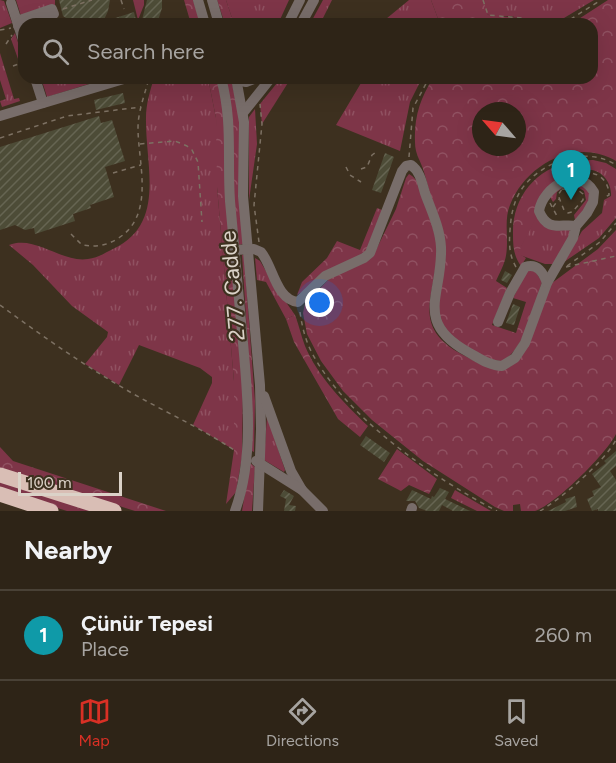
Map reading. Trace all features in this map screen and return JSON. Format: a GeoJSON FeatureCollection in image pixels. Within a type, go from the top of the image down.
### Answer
{"type":"FeatureCollection","features":[{"type":"Feature","properties":{"kind":"highway"},"geometry":{"type":"LineString","coordinates":[[0,475],[114,511]]}},
{"type":"Feature","properties":{"kind":"highway"},"geometry":{"type":"LineString","coordinates":[[0,494],[51,511]]}},
{"type":"Feature","properties":{"kind":"street"},"geometry":{"type":"LineString","coordinates":[[198,0],[203,18]]}},
{"type":"Feature","properties":{"kind":"street"},"geometry":{"type":"LineString","coordinates":[[212,0],[217,18]]}},
{"type":"Feature","properties":{"kind":"street"},"geometry":{"type":"LineString","coordinates":[[291,18],[300,0]]}},
{"type":"Feature","properties":{"kind":"street"},"geometry":{"type":"LineString","coordinates":[[304,18],[314,0]]}},
{"type":"Feature","properties":{"kind":"street"},"geometry":{"type":"LineString","coordinates":[[11,3],[18,30]]}},
{"type":"Feature","properties":{"kind":"street"},"geometry":{"type":"LineString","coordinates":[[37,84],[43,103]]}},
{"type":"Feature","properties":{"kind":"street"},"geometry":{"type":"LineString","coordinates":[[0,116],[107,84]]}},
{"type":"Feature","properties":{"kind":"street","name":"277. Cadde"},"geometry":{"type":"LineString","coordinates":[[222,84],[229,119],[230,195],[246,379],[246,455],[236,511]]}},
{"type":"Feature","properties":{"kind":"street","name":"277. Cadde"},"geometry":{"type":"LineString","coordinates":[[237,84],[243,113],[243,196],[260,385],[258,511]]}},
{"type":"Feature","properties":{"kind":"street"},"geometry":{"type":"LineString","coordinates":[[243,113],[266,84]]}},
{"type":"Feature","properties":{"kind":"street"},"geometry":{"type":"LineString","coordinates":[[235,249],[261,252],[282,291],[291,301],[298,302],[325,276],[370,253],[402,171],[408,165],[414,167],[419,175],[438,232],[441,255],[435,294],[435,315],[439,326],[450,341],[490,364],[499,366],[505,365],[515,357],[525,343],[547,283],[573,238],[576,226],[592,205],[594,195],[591,188],[579,180],[567,180],[557,185],[547,196],[539,208],[540,215],[554,226],[576,226]]}},
{"type":"Feature","properties":{"kind":"street"},"geometry":{"type":"LineString","coordinates":[[498,322],[510,293],[525,267],[531,266],[539,269],[557,267]]}},
{"type":"Feature","properties":{"kind":"street"},"geometry":{"type":"LineString","coordinates":[[539,269],[547,283]]}},
{"type":"Feature","properties":{"kind":"street"},"geometry":{"type":"LineString","coordinates":[[260,385],[289,465],[302,490]]}},
{"type":"Feature","properties":{"kind":"street"},"geometry":{"type":"LineString","coordinates":[[246,455],[302,490],[323,511]]}},
{"type":"Feature","properties":{"kind":"path"},"geometry":{"type":"LineString","coordinates":[[56,11],[92,0]]}},
{"type":"Feature","properties":{"kind":"path"},"geometry":{"type":"LineString","coordinates":[[121,0],[124,9]]}},
{"type":"Feature","properties":{"kind":"path"},"geometry":{"type":"LineString","coordinates":[[483,0],[488,15],[522,18]]}},
{"type":"Feature","properties":{"kind":"path"},"geometry":{"type":"LineString","coordinates":[[572,18],[601,0]]}},
{"type":"Feature","properties":{"kind":"path"},"geometry":{"type":"LineString","coordinates":[[6,44],[16,25]]}},
{"type":"Feature","properties":{"kind":"path"},"geometry":{"type":"LineString","coordinates":[[12,66],[18,64]]}},
{"type":"Feature","properties":{"kind":"path"},"geometry":{"type":"LineString","coordinates":[[71,234],[82,245],[97,246],[112,242],[128,231],[133,224],[141,198],[143,181],[138,127],[147,84]]}},
{"type":"Feature","properties":{"kind":"path"},"geometry":{"type":"LineString","coordinates":[[408,165],[413,108],[426,84]]}},
{"type":"Feature","properties":{"kind":"path"},"geometry":{"type":"LineString","coordinates":[[258,95],[262,124],[254,205],[261,252]]}},
{"type":"Feature","properties":{"kind":"path"},"geometry":{"type":"LineString","coordinates":[[0,138],[68,116],[141,107]]}},
{"type":"Feature","properties":{"kind":"path"},"geometry":{"type":"LineString","coordinates":[[139,144],[175,141],[192,150],[198,162],[202,222]]}},
{"type":"Feature","properties":{"kind":"path"},"geometry":{"type":"LineString","coordinates":[[361,169],[367,167],[375,153]]}},
{"type":"Feature","properties":{"kind":"path"},"geometry":{"type":"LineString","coordinates":[[113,173],[141,165]]}},
{"type":"Feature","properties":{"kind":"path"},"geometry":{"type":"LineString","coordinates":[[346,167],[350,175],[361,182]]}},
{"type":"Feature","properties":{"kind":"path"},"geometry":{"type":"LineString","coordinates":[[552,207],[559,199],[559,193],[564,189],[580,191],[584,196],[574,211],[570,213],[564,210],[559,199]]}},
{"type":"Feature","properties":{"kind":"path"},"geometry":{"type":"LineString","coordinates":[[547,196],[563,226]]}},
{"type":"Feature","properties":{"kind":"path"},"geometry":{"type":"LineString","coordinates":[[616,223],[600,242],[566,267],[616,256]]}},
{"type":"Feature","properties":{"kind":"path"},"geometry":{"type":"LineString","coordinates":[[298,302],[303,331],[311,352],[345,400],[416,460],[497,511]]}},
{"type":"Feature","properties":{"kind":"path"},"geometry":{"type":"LineString","coordinates":[[0,305],[54,344],[114,382],[234,450]]}},
{"type":"Feature","properties":{"kind":"path"},"geometry":{"type":"LineString","coordinates":[[540,511],[595,466],[616,440]]}},
{"type":"Feature","properties":{"kind":"green space"},"geometry":{"type":"Polygon","coordinates":[[[0,0],[4,1],[12,23],[0,28],[0,0]]]}},
{"type":"Feature","properties":{"kind":"green space"},"geometry":{"type":"Polygon","coordinates":[[[16,0],[55,0],[55,5],[21,16],[16,0]]]}},
{"type":"Feature","properties":{"kind":"green space"},"geometry":{"type":"Polygon","coordinates":[[[133,0],[144,0],[144,5],[138,18],[133,0]]]}},
{"type":"Feature","properties":{"kind":"green space"},"geometry":{"type":"Polygon","coordinates":[[[184,0],[193,0],[199,18],[189,18],[184,0]]]}},
{"type":"Feature","properties":{"kind":"green space"},"geometry":{"type":"Polygon","coordinates":[[[217,0],[226,0],[232,18],[223,18],[217,0]]]}},
{"type":"Feature","properties":{"kind":"green space"},"geometry":{"type":"Polygon","coordinates":[[[226,0],[289,0],[281,18],[232,18],[226,0]]]}},
{"type":"Feature","properties":{"kind":"green space"},"geometry":{"type":"Polygon","coordinates":[[[323,0],[332,0],[323,18],[313,18],[323,0]]]}},
{"type":"Feature","properties":{"kind":"green space"},"geometry":{"type":"Polygon","coordinates":[[[409,0],[431,0],[438,18],[387,18],[409,0]]]}},
{"type":"Feature","properties":{"kind":"green space"},"geometry":{"type":"Polygon","coordinates":[[[431,0],[483,0],[488,15],[522,18],[438,18],[431,0]]]}},
{"type":"Feature","properties":{"kind":"green space"},"geometry":{"type":"Polygon","coordinates":[[[483,0],[594,0],[564,18],[518,18],[490,16],[486,13],[483,0]]]}},
{"type":"Feature","properties":{"kind":"green space"},"geometry":{"type":"Polygon","coordinates":[[[608,0],[616,0],[616,161],[601,154],[585,152],[569,154],[540,167],[518,190],[508,212],[506,253],[496,281],[507,288],[492,325],[516,333],[526,302],[513,298],[527,271],[535,271],[542,282],[524,336],[518,346],[503,361],[488,358],[461,343],[447,331],[439,317],[438,300],[443,274],[443,257],[430,193],[415,147],[417,116],[421,101],[430,84],[598,84],[598,18],[580,18],[608,0]]]}},
{"type":"Feature","properties":{"kind":"green space"},"geometry":{"type":"Polygon","coordinates":[[[15,33],[18,43],[18,59],[11,39],[15,33]]]}},
{"type":"Feature","properties":{"kind":"green space"},"geometry":{"type":"Polygon","coordinates":[[[0,53],[14,99],[19,98],[20,101],[2,107],[0,101],[6,99],[0,80],[0,53]]]}},
{"type":"Feature","properties":{"kind":"green space"},"geometry":{"type":"Polygon","coordinates":[[[43,84],[89,84],[47,97],[43,84]]]}},
{"type":"Feature","properties":{"kind":"green space"},"geometry":{"type":"Polygon","coordinates":[[[152,84],[209,84],[218,135],[217,187],[234,381],[234,450],[193,425],[212,383],[212,377],[200,368],[139,345],[119,385],[85,364],[107,337],[108,332],[72,306],[33,265],[9,245],[29,244],[68,257],[88,259],[104,254],[130,238],[141,225],[147,209],[149,174],[146,113],[152,84]]]}},
{"type":"Feature","properties":{"kind":"green space"},"geometry":{"type":"Polygon","coordinates":[[[209,84],[219,84],[223,101],[243,383],[242,457],[236,492],[226,504],[234,450],[234,381],[217,187],[216,118],[209,84]]]}},
{"type":"Feature","properties":{"kind":"green space"},"geometry":{"type":"Polygon","coordinates":[[[225,84],[232,84],[239,115],[243,244],[239,245],[225,84]]]}},
{"type":"Feature","properties":{"kind":"green space"},"geometry":{"type":"Polygon","coordinates":[[[276,84],[287,84],[262,124],[260,104],[276,84]]]}},
{"type":"Feature","properties":{"kind":"green space"},"geometry":{"type":"Polygon","coordinates":[[[360,84],[419,84],[410,102],[400,151],[336,125],[360,84]]]}},
{"type":"Feature","properties":{"kind":"green space"},"geometry":{"type":"Polygon","coordinates":[[[255,109],[257,144],[249,200],[249,117],[255,109]]]}},
{"type":"Feature","properties":{"kind":"green space"},"geometry":{"type":"Polygon","coordinates":[[[593,160],[606,163],[616,169],[616,218],[599,238],[564,262],[582,231],[602,213],[604,200],[611,196],[609,183],[600,173],[590,170],[572,172],[571,161],[593,160]]]}},
{"type":"Feature","properties":{"kind":"green space"},"geometry":{"type":"Polygon","coordinates":[[[571,161],[572,172],[555,182],[518,253],[526,258],[521,266],[514,252],[513,235],[514,221],[521,197],[537,178],[558,165],[571,161]]]}},
{"type":"Feature","properties":{"kind":"green space"},"geometry":{"type":"Polygon","coordinates":[[[409,174],[419,186],[436,241],[430,304],[430,318],[435,331],[445,343],[486,366],[510,367],[552,283],[598,249],[616,230],[616,434],[611,443],[580,477],[555,499],[535,511],[521,511],[520,504],[513,505],[513,511],[504,511],[495,507],[423,461],[372,420],[343,391],[321,361],[307,334],[303,313],[305,304],[328,280],[375,252],[396,209],[409,174]]]}},
{"type":"Feature","properties":{"kind":"green space"},"geometry":{"type":"Polygon","coordinates":[[[574,182],[586,187],[591,194],[584,214],[577,221],[574,215],[586,200],[584,191],[579,188],[564,187],[557,192],[553,202],[550,197],[559,186],[574,182]]]}},
{"type":"Feature","properties":{"kind":"green space"},"geometry":{"type":"Polygon","coordinates":[[[377,208],[382,210],[366,252],[297,295],[302,282],[327,258],[337,241],[360,250],[377,208]]]}},
{"type":"Feature","properties":{"kind":"green space"},"geometry":{"type":"Polygon","coordinates":[[[536,217],[568,229],[572,233],[554,264],[545,264],[517,254],[536,217]]]}},
{"type":"Feature","properties":{"kind":"green space"},"geometry":{"type":"Polygon","coordinates":[[[242,255],[244,255],[255,401],[254,452],[252,451],[242,255]]]}},
{"type":"Feature","properties":{"kind":"green space"},"geometry":{"type":"Polygon","coordinates":[[[255,258],[260,261],[295,315],[286,319],[266,282],[257,280],[255,258]]]}},
{"type":"Feature","properties":{"kind":"green space"},"geometry":{"type":"Polygon","coordinates":[[[295,315],[305,346],[324,379],[368,426],[360,437],[338,419],[294,342],[286,319],[295,315]]]}},
{"type":"Feature","properties":{"kind":"green space"},"geometry":{"type":"Polygon","coordinates":[[[267,416],[285,470],[284,472],[264,460],[267,416]]]}},
{"type":"Feature","properties":{"kind":"green space"},"geometry":{"type":"Polygon","coordinates":[[[0,447],[13,461],[166,511],[135,511],[0,468],[0,447]]]}},
{"type":"Feature","properties":{"kind":"green space"},"geometry":{"type":"Polygon","coordinates":[[[397,449],[437,479],[429,494],[409,485],[401,491],[378,479],[397,449]]]}},
{"type":"Feature","properties":{"kind":"green space"},"geometry":{"type":"Polygon","coordinates":[[[250,463],[255,467],[252,511],[242,511],[250,463]]]}},
{"type":"Feature","properties":{"kind":"green space"},"geometry":{"type":"Polygon","coordinates":[[[0,481],[95,511],[67,511],[0,490],[0,481]]]}},
{"type":"Feature","properties":{"kind":"green space"},"geometry":{"type":"Polygon","coordinates":[[[455,490],[491,511],[477,511],[451,498],[455,490]]]}},
{"type":"Feature","properties":{"kind":"building"},"geometry":{"type":"Polygon","coordinates":[[[59,0],[110,0],[105,18],[66,18],[63,16],[59,0]]]}},
{"type":"Feature","properties":{"kind":"building"},"geometry":{"type":"Polygon","coordinates":[[[147,0],[162,0],[159,18],[142,18],[147,0]]]}},
{"type":"Feature","properties":{"kind":"building"},"geometry":{"type":"Polygon","coordinates":[[[134,12],[136,18],[115,18],[134,12]]]}},
{"type":"Feature","properties":{"kind":"building"},"geometry":{"type":"Polygon","coordinates":[[[123,93],[125,103],[96,110],[94,100],[123,93]]]}},
{"type":"Feature","properties":{"kind":"building"},"geometry":{"type":"Polygon","coordinates":[[[99,116],[101,123],[112,120],[125,161],[105,167],[114,197],[90,205],[91,208],[73,214],[75,221],[35,234],[34,228],[25,230],[15,225],[0,230],[0,147],[99,116]]]}},
{"type":"Feature","properties":{"kind":"building"},"geometry":{"type":"Polygon","coordinates":[[[385,153],[394,157],[381,193],[372,190],[385,153]]]}},
{"type":"Feature","properties":{"kind":"building"},"geometry":{"type":"Polygon","coordinates":[[[505,271],[512,275],[507,283],[501,280],[505,271]]]}},
{"type":"Feature","properties":{"kind":"building"},"geometry":{"type":"Polygon","coordinates":[[[513,304],[520,307],[514,325],[506,323],[513,304]]]}},
{"type":"Feature","properties":{"kind":"building"},"geometry":{"type":"Polygon","coordinates":[[[366,436],[390,453],[384,462],[360,445],[366,436]]]}},
{"type":"Feature","properties":{"kind":"building"},"geometry":{"type":"Polygon","coordinates":[[[616,451],[616,466],[610,471],[616,480],[616,511],[598,511],[598,509],[592,511],[587,499],[594,496],[592,491],[601,487],[592,474],[616,451]]]}},
{"type":"Feature","properties":{"kind":"building"},"geometry":{"type":"Polygon","coordinates":[[[440,488],[449,492],[445,499],[470,511],[453,511],[442,505],[439,511],[427,511],[419,508],[415,501],[406,501],[412,490],[431,499],[440,488]]]}},
{"type":"Feature","properties":{"kind":"building"},"geometry":{"type":"Polygon","coordinates":[[[284,490],[294,496],[289,505],[296,506],[295,511],[284,511],[286,499],[280,496],[284,490]]]}},
{"type":"Feature","properties":{"kind":"building"},"geometry":{"type":"Polygon","coordinates":[[[575,496],[577,507],[565,511],[548,511],[566,502],[565,499],[575,496]]]}},
{"type":"Feature","properties":{"kind":"place","name":"Çünür Tepesi"},"geometry":{"type":"Point","coordinates":[571,200]}}]}
